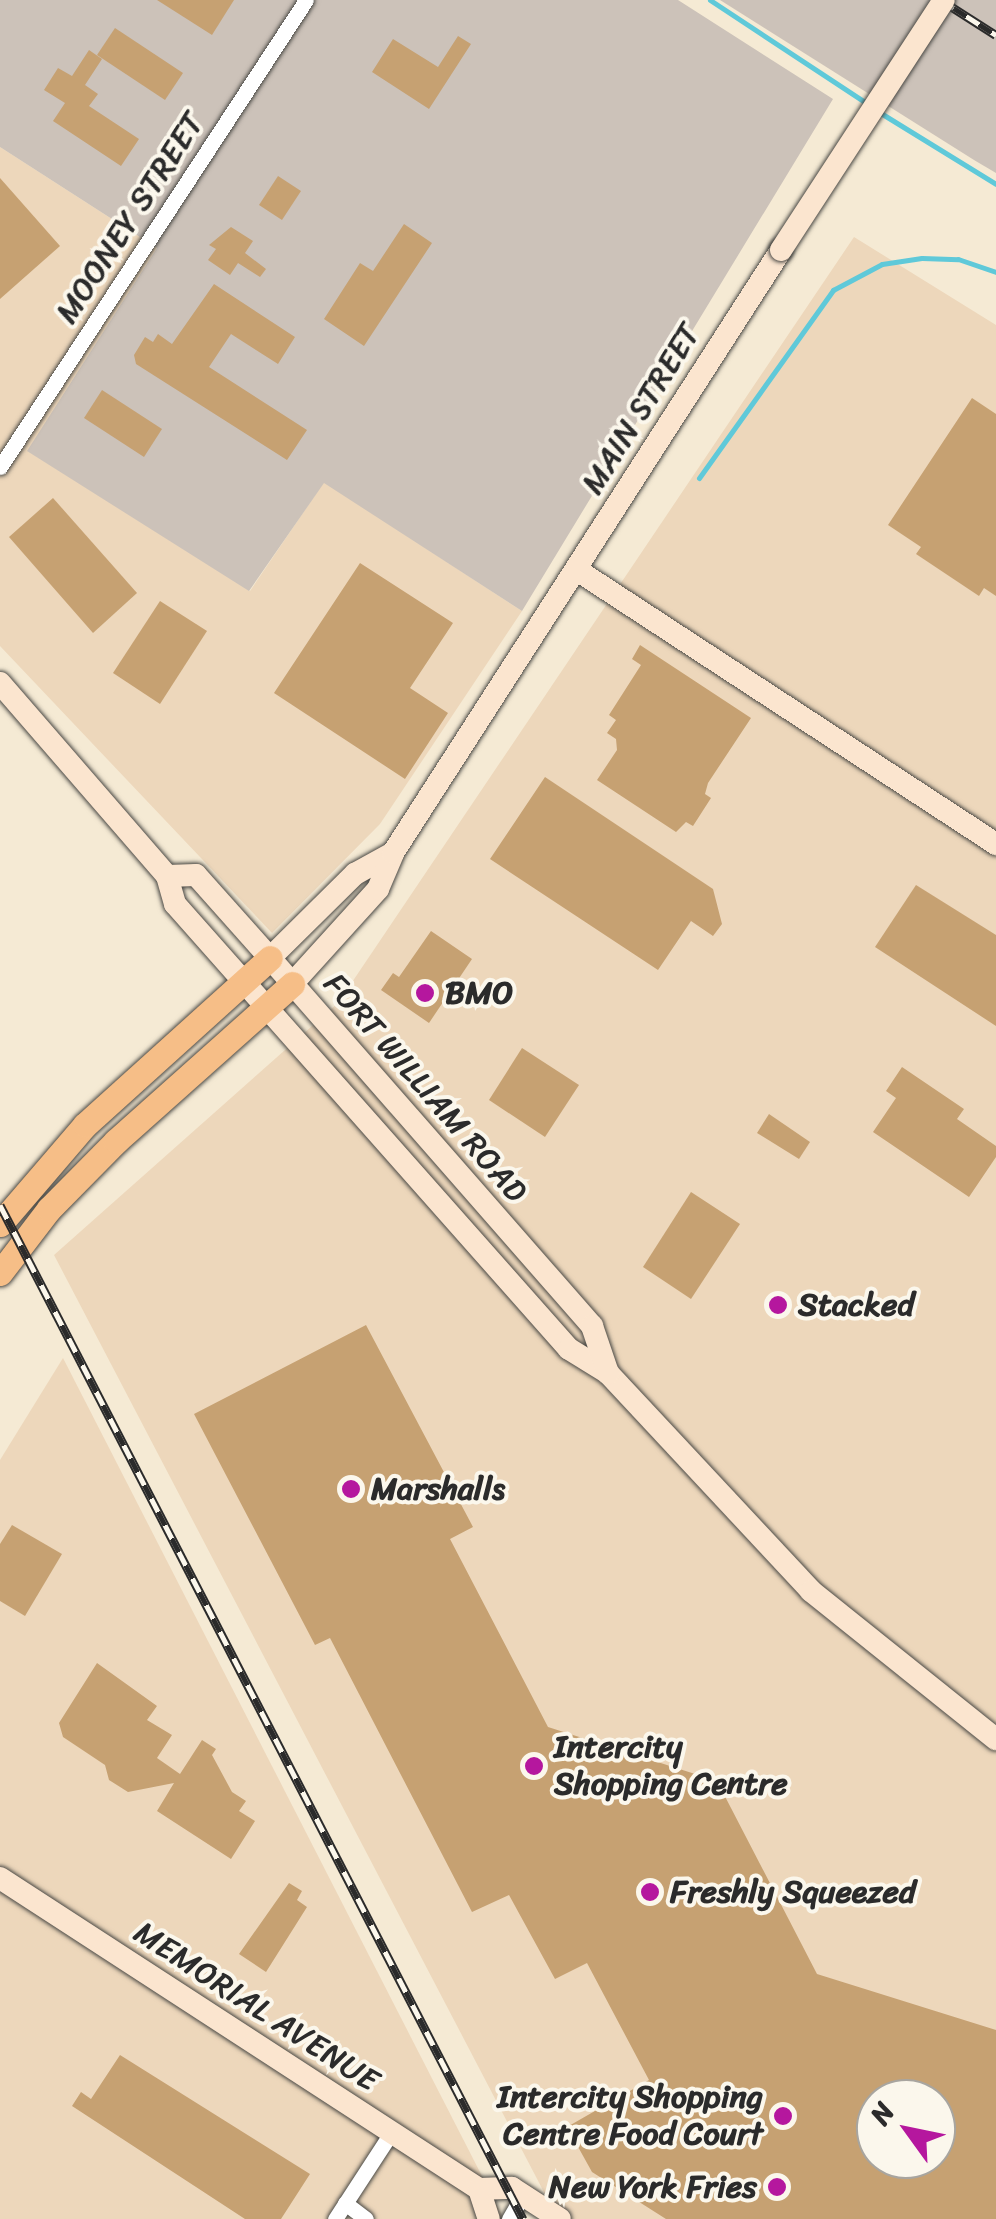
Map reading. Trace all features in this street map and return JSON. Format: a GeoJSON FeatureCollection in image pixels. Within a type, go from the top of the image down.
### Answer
{"type":"FeatureCollection","features":[{"type":"Feature","properties":{"kind":"main road","name":"MAIN STREET"},"geometry":{"type":"LineString","coordinates":[[292,984],[378,889],[393,853],[944,0]]}},
{"type":"Feature","properties":{"kind":"main road"},"geometry":{"type":"LineString","coordinates":[[577,570],[996,844]]}},
{"type":"Feature","properties":{"kind":"main road","name":"FORT WILLIAM ROAD"},"geometry":{"type":"LineString","coordinates":[[0,683],[167,876],[176,904],[266,1010],[569,1349],[608,1374],[811,1591],[996,1739]]}},
{"type":"Feature","properties":{"kind":"main road","name":"MAIN STREET"},"geometry":{"type":"LineString","coordinates":[[270,958],[354,874],[393,853]]}},
{"type":"Feature","properties":{"kind":"main road","name":"FORT WILLIAM ROAD"},"geometry":{"type":"LineString","coordinates":[[167,876],[196,875],[270,958],[592,1326],[608,1374]]}},
{"type":"Feature","properties":{"kind":"main road"},"geometry":{"type":"LineString","coordinates":[[0,1224],[85,1125],[270,958]]}},
{"type":"Feature","properties":{"kind":"main road"},"geometry":{"type":"LineString","coordinates":[[0,1273],[49,1210],[116,1141],[292,984]]}},
{"type":"Feature","properties":{"kind":"main road","name":"MEMORIAL AVENUE"},"geometry":{"type":"LineString","coordinates":[[0,1878],[479,2189],[512,2188],[560,2219]]}},
{"type":"Feature","properties":{"kind":"main road"},"geometry":{"type":"LineString","coordinates":[[479,2189],[489,2219]]}},
{"type":"Feature","properties":{"kind":"street","name":"MOONEY STREET"},"geometry":{"type":"LineString","coordinates":[[0,466],[306,0]]}},
{"type":"Feature","properties":{"kind":"street"},"geometry":{"type":"LineString","coordinates":[[335,2219],[391,2133]]}},
{"type":"Feature","properties":{"kind":"street"},"geometry":{"type":"LineString","coordinates":[[508,2219],[523,2195]]}},
{"type":"Feature","properties":{"kind":"street"},"geometry":{"type":"LineString","coordinates":[[346,2202],[366,2219]]}},
{"type":"Feature","properties":{"kind":"shaded area"},"geometry":{"type":"Polygon","coordinates":[[[0,0],[678,0],[833,99],[522,611],[324,483],[249,591],[27,451],[157,248],[0,147],[0,0]]]}},
{"type":"Feature","properties":{"kind":"shaded area"},"geometry":{"type":"Polygon","coordinates":[[[720,0],[996,0],[996,173],[974,160],[720,0]]]}},
{"type":"Feature","properties":{"kind":"shaded area"},"geometry":{"type":"Polygon","coordinates":[[[0,147],[157,248],[28,451],[250,591],[324,482],[522,611],[380,824],[272,933],[0,646],[0,147]]]}},
{"type":"Feature","properties":{"kind":"shaded area"},"geometry":{"type":"Polygon","coordinates":[[[854,237],[996,325],[996,2219],[558,2219],[54,1255],[338,1003],[854,237]]]}},
{"type":"Feature","properties":{"kind":"shaded area"},"geometry":{"type":"Polygon","coordinates":[[[63,1358],[504,2219],[0,2219],[0,1460],[63,1358]]]}},
{"type":"Feature","properties":{"kind":"building"},"geometry":{"type":"Polygon","coordinates":[[[157,0],[234,0],[212,35],[157,0]]]}},
{"type":"Feature","properties":{"kind":"building"},"geometry":{"type":"Polygon","coordinates":[[[115,28],[183,73],[165,100],[97,55],[115,28]]]}},
{"type":"Feature","properties":{"kind":"building"},"geometry":{"type":"Polygon","coordinates":[[[458,36],[471,44],[429,109],[372,72],[393,39],[438,67],[458,36]]]}},
{"type":"Feature","properties":{"kind":"building"},"geometry":{"type":"Polygon","coordinates":[[[89,50],[102,59],[85,85],[98,94],[89,106],[139,139],[121,166],[53,121],[65,103],[44,90],[58,68],[72,76],[89,50]]]}},
{"type":"Feature","properties":{"kind":"building"},"geometry":{"type":"Polygon","coordinates":[[[278,176],[301,191],[282,220],[259,205],[278,176]]]}},
{"type":"Feature","properties":{"kind":"building"},"geometry":{"type":"Polygon","coordinates":[[[0,178],[60,246],[0,299],[0,178]]]}},
{"type":"Feature","properties":{"kind":"building"},"geometry":{"type":"Polygon","coordinates":[[[404,224],[432,243],[364,346],[324,319],[360,263],[373,271],[404,224]]]}},
{"type":"Feature","properties":{"kind":"building"},"geometry":{"type":"Polygon","coordinates":[[[231,227],[253,241],[245,253],[266,269],[260,277],[238,263],[230,275],[208,260],[216,249],[209,245],[231,227]]]}},
{"type":"Feature","properties":{"kind":"building"},"geometry":{"type":"Polygon","coordinates":[[[214,284],[295,337],[278,364],[231,334],[209,367],[307,430],[287,460],[136,364],[134,355],[145,337],[153,342],[158,334],[172,344],[214,284]]]}},
{"type":"Feature","properties":{"kind":"building"},"geometry":{"type":"Polygon","coordinates":[[[102,390],[162,429],[144,457],[84,418],[102,390]]]}},
{"type":"Feature","properties":{"kind":"building"},"geometry":{"type":"Polygon","coordinates":[[[972,398],[996,414],[996,596],[984,588],[979,596],[916,554],[921,547],[888,525],[972,398]]]}},
{"type":"Feature","properties":{"kind":"building"},"geometry":{"type":"Polygon","coordinates":[[[53,498],[137,593],[93,633],[9,537],[53,498]]]}},
{"type":"Feature","properties":{"kind":"building"},"geometry":{"type":"Polygon","coordinates":[[[360,563],[453,623],[410,688],[448,713],[405,779],[274,693],[360,563]]]}},
{"type":"Feature","properties":{"kind":"building"},"geometry":{"type":"Polygon","coordinates":[[[160,601],[207,631],[160,704],[113,673],[160,601]]]}},
{"type":"Feature","properties":{"kind":"building"},"geometry":{"type":"Polygon","coordinates":[[[640,645],[751,718],[708,783],[705,794],[711,798],[693,826],[686,822],[676,832],[597,780],[617,750],[616,739],[607,733],[616,720],[609,715],[641,665],[632,659],[640,645]]]}},
{"type":"Feature","properties":{"kind":"building"},"geometry":{"type":"Polygon","coordinates":[[[545,777],[713,889],[722,924],[713,936],[691,921],[658,970],[490,859],[545,777]]]}},
{"type":"Feature","properties":{"kind":"building"},"geometry":{"type":"Polygon","coordinates":[[[916,885],[996,935],[996,1026],[875,947],[916,885]]]}},
{"type":"Feature","properties":{"kind":"building"},"geometry":{"type":"Polygon","coordinates":[[[431,931],[472,959],[429,1023],[381,990],[393,973],[399,977],[431,931]]]}},
{"type":"Feature","properties":{"kind":"building"},"geometry":{"type":"Polygon","coordinates":[[[522,1048],[579,1085],[545,1137],[489,1100],[522,1048]]]}},
{"type":"Feature","properties":{"kind":"building"},"geometry":{"type":"Polygon","coordinates":[[[902,1067],[964,1109],[957,1119],[996,1146],[996,1157],[969,1197],[873,1132],[896,1098],[886,1091],[902,1067]]]}},
{"type":"Feature","properties":{"kind":"building"},"geometry":{"type":"Polygon","coordinates":[[[769,1114],[810,1142],[799,1159],[757,1133],[769,1114]]]}},
{"type":"Feature","properties":{"kind":"building"},"geometry":{"type":"Polygon","coordinates":[[[691,1192],[740,1224],[691,1299],[643,1267],[691,1192]]]}},
{"type":"Feature","properties":{"kind":"building","name":"Intercity Shopping Centre"},"geometry":{"type":"Polygon","coordinates":[[[366,1325],[473,1527],[450,1539],[548,1727],[717,1781],[817,1974],[996,2030],[996,2219],[666,2219],[592,2172],[567,2127],[649,2080],[587,1963],[555,1979],[509,1895],[472,1912],[330,1638],[315,1645],[194,1414],[366,1325]]]}},
{"type":"Feature","properties":{"kind":"building"},"geometry":{"type":"Polygon","coordinates":[[[12,1525],[62,1554],[25,1616],[0,1601],[0,1544],[12,1525]]]}},
{"type":"Feature","properties":{"kind":"building"},"geometry":{"type":"Polygon","coordinates":[[[97,1663],[157,1706],[147,1720],[172,1735],[157,1758],[180,1774],[202,1740],[216,1749],[212,1755],[232,1792],[246,1801],[239,1811],[255,1821],[231,1859],[157,1811],[174,1783],[128,1792],[109,1780],[105,1765],[63,1737],[59,1723],[97,1663]]]}},
{"type":"Feature","properties":{"kind":"building"},"geometry":{"type":"Polygon","coordinates":[[[289,1883],[302,1891],[297,1900],[307,1907],[266,1972],[239,1954],[289,1883]]]}},
{"type":"Feature","properties":{"kind":"building"},"geometry":{"type":"Polygon","coordinates":[[[120,2055],[310,2174],[281,2219],[245,2219],[72,2106],[81,2092],[91,2099],[120,2055]]]}},
{"type":"Feature","properties":{"kind":"waterway"},"geometry":{"type":"LineString","coordinates":[[710,0],[866,103]]}},
{"type":"Feature","properties":{"kind":"waterway"},"geometry":{"type":"LineString","coordinates":[[879,112],[996,184]]}},
{"type":"Feature","properties":{"kind":"waterway"},"geometry":{"type":"LineString","coordinates":[[699,478],[833,290],[882,264],[922,258],[958,259],[996,272]]}},
{"type":"Feature","properties":{"kind":"railway"},"geometry":{"type":"LineString","coordinates":[[941,0],[996,35]]}},
{"type":"Feature","properties":{"kind":"railway"},"geometry":{"type":"LineString","coordinates":[[0,1205],[523,2219]]}},
{"type":"Feature","properties":{"kind":"place","name":"BMO"},"geometry":{"type":"Point","coordinates":[425,993]}},
{"type":"Feature","properties":{"kind":"place","name":"Stacked"},"geometry":{"type":"Point","coordinates":[778,1305]}},
{"type":"Feature","properties":{"kind":"place","name":"Marshalls"},"geometry":{"type":"Point","coordinates":[351,1489]}},
{"type":"Feature","properties":{"kind":"place","name":"Intercity Shopping Centre"},"geometry":{"type":"Point","coordinates":[534,1766]}},
{"type":"Feature","properties":{"kind":"place","name":"Freshly Squeezed"},"geometry":{"type":"Point","coordinates":[650,1892]}},
{"type":"Feature","properties":{"kind":"place","name":"Intercity Shopping Centre Food Court"},"geometry":{"type":"Point","coordinates":[783,2116]}},
{"type":"Feature","properties":{"kind":"place","name":"New York Fries"},"geometry":{"type":"Point","coordinates":[777,2187]}}]}
